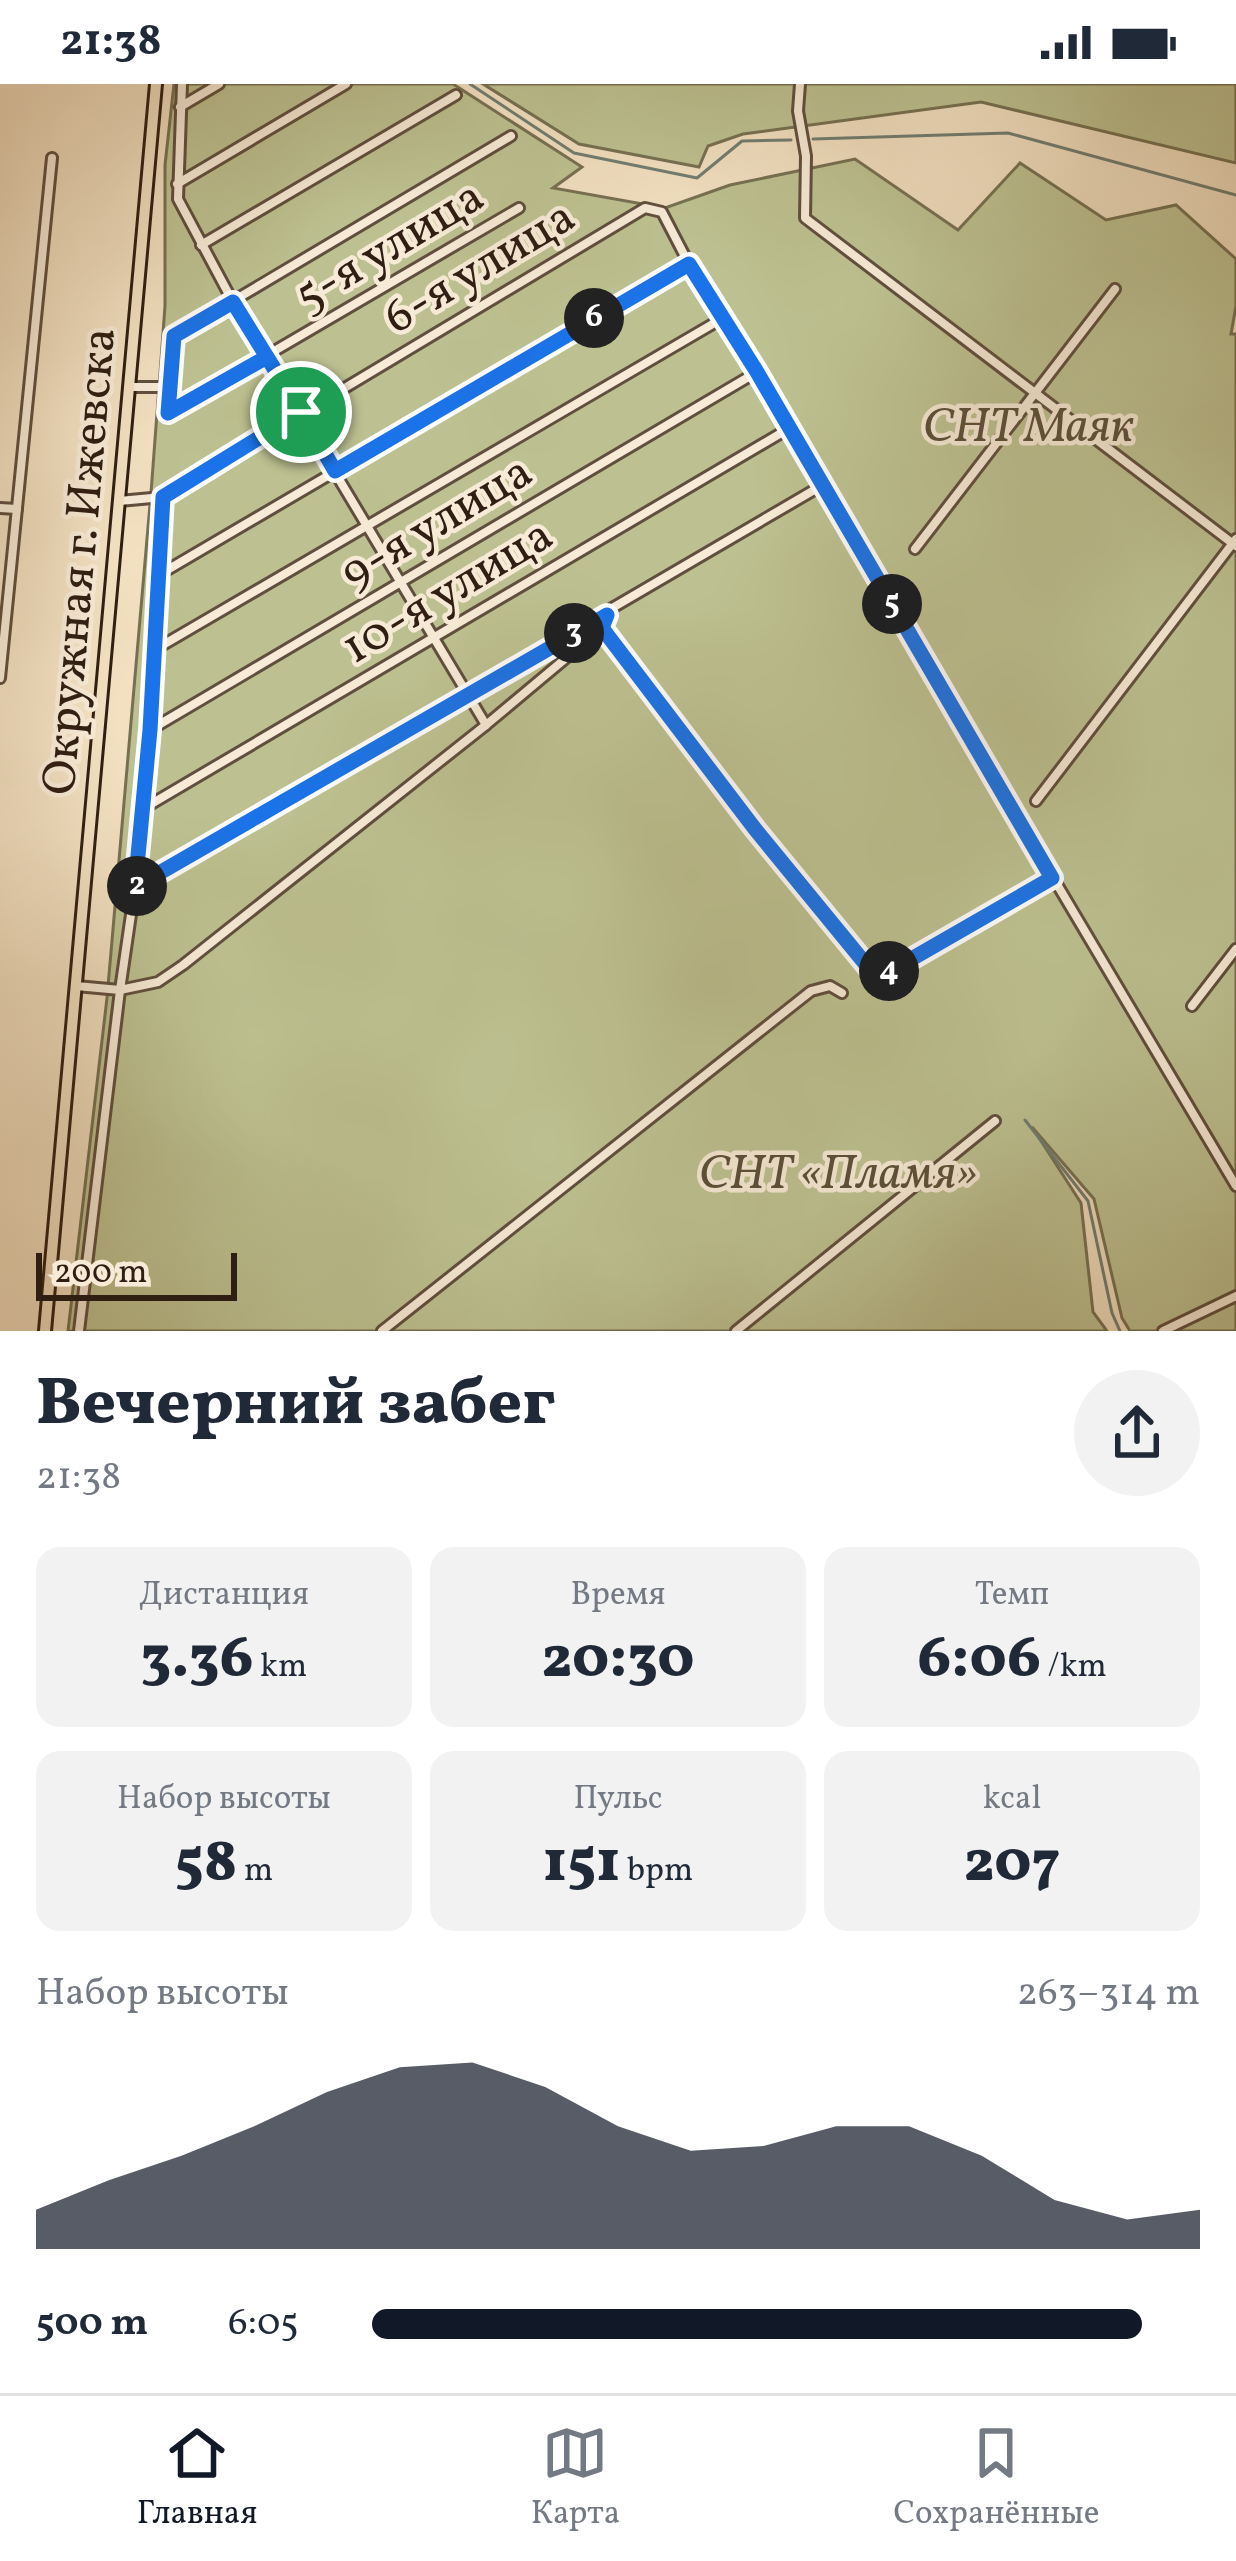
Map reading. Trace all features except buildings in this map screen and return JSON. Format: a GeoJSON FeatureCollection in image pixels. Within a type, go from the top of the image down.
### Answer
{"type":"FeatureCollection","features":[{"type":"Feature","properties":{"kind":"main road","name":"Окружная г. Ижевска"},"geometry":{"type":"LineString","coordinates":[[45,1331],[156,84]]}},
{"type":"Feature","properties":{"kind":"street"},"geometry":{"type":"LineString","coordinates":[[182,84],[178,200],[233,302],[486,725]]}},
{"type":"Feature","properties":{"kind":"street"},"geometry":{"type":"LineString","coordinates":[[180,107],[219,84]]}},
{"type":"Feature","properties":{"kind":"street"},"geometry":{"type":"LineString","coordinates":[[176,185],[346,84]]}},
{"type":"Feature","properties":{"kind":"street"},"geometry":{"type":"LineString","coordinates":[[800,84],[805,218],[1235,543],[1036,801]]}},
{"type":"Feature","properties":{"kind":"street"},"geometry":{"type":"LineString","coordinates":[[201,244],[456,94]]}},
{"type":"Feature","properties":{"kind":"street"},"geometry":{"type":"LineString","coordinates":[[129,387],[171,387],[174,336],[511,136]]}},
{"type":"Feature","properties":{"kind":"street"},"geometry":{"type":"LineString","coordinates":[[0,678],[52,158]]}},
{"type":"Feature","properties":{"kind":"street","name":"5-я улица"},"geometry":{"type":"LineString","coordinates":[[171,387],[168,413],[519,208]]}},
{"type":"Feature","properties":{"kind":"street","name":"6-я улица"},"geometry":{"type":"LineString","coordinates":[[163,497],[645,208],[662,212],[689,264]]}},
{"type":"Feature","properties":{"kind":"street"},"geometry":{"type":"LineString","coordinates":[[156,577],[689,264],[1236,1186]]}},
{"type":"Feature","properties":{"kind":"street"},"geometry":{"type":"LineString","coordinates":[[914,549],[1115,289]]}},
{"type":"Feature","properties":{"kind":"street"},"geometry":{"type":"LineString","coordinates":[[155,650],[723,318]]}},
{"type":"Feature","properties":{"kind":"street","name":"9-я улица"},"geometry":{"type":"LineString","coordinates":[[150,730],[757,372]]}},
{"type":"Feature","properties":{"kind":"street","name":"10-я улица"},"geometry":{"type":"LineString","coordinates":[[140,811],[788,429]]}},
{"type":"Feature","properties":{"kind":"street"},"geometry":{"type":"LineString","coordinates":[[135,887],[821,486]]}},
{"type":"Feature","properties":{"kind":"street"},"geometry":{"type":"LineString","coordinates":[[79,1331],[135,887],[150,730],[163,497],[119,501]]}},
{"type":"Feature","properties":{"kind":"street"},"geometry":{"type":"LineString","coordinates":[[0,508],[17,509]]}},
{"type":"Feature","properties":{"kind":"street"},"geometry":{"type":"LineString","coordinates":[[76,986],[120,991],[158,982],[183,965],[486,725],[602,628],[607,615]]}},
{"type":"Feature","properties":{"kind":"street"},"geometry":{"type":"LineString","coordinates":[[602,628],[755,829],[868,967],[887,973],[1052,878]]}},
{"type":"Feature","properties":{"kind":"street"},"geometry":{"type":"LineString","coordinates":[[1192,1006],[1236,949]]}},
{"type":"Feature","properties":{"kind":"street"},"geometry":{"type":"LineString","coordinates":[[382,1331],[811,991],[830,986],[842,993]]}},
{"type":"Feature","properties":{"kind":"street"},"geometry":{"type":"LineString","coordinates":[[736,1331],[995,1121]]}},
{"type":"Feature","properties":{"kind":"street"},"geometry":{"type":"LineString","coordinates":[[1163,1331],[1236,1296]]}},
{"type":"Feature","properties":{"kind":"green space"},"geometry":{"type":"Polygon","coordinates":[[[174,84],[453,84],[582,167],[553,188],[665,208],[730,185],[855,159],[958,230],[1020,163],[1106,220],[1176,205],[1236,259],[1231,334],[1236,334],[1236,1331],[1130,1331],[1122,1318],[1094,1199],[1032,1127],[1081,1203],[1093,1312],[1107,1331],[68,1331],[107,998],[151,493],[165,306],[165,165],[174,84]]]}},
{"type":"Feature","properties":{"kind":"green space"},"geometry":{"type":"Polygon","coordinates":[[[483,84],[1236,84],[1236,163],[981,102],[743,134],[708,146],[699,167],[579,144],[483,84]]]}},
{"type":"Feature","properties":{"kind":"waterway"},"geometry":{"type":"LineString","coordinates":[[470,84],[574,153],[697,178],[742,141],[791,140]]}},
{"type":"Feature","properties":{"kind":"waterway"},"geometry":{"type":"LineString","coordinates":[[813,139],[1008,133],[1236,195]]}},
{"type":"Feature","properties":{"kind":"waterway"},"geometry":{"type":"LineString","coordinates":[[1025,1120],[1088,1201],[1120,1331]]}},
{"type":"Feature","properties":{"kind":"route"},"geometry":{"type":"LineString","coordinates":[[301,412],[267,357],[168,413],[174,336],[233,302],[301,412],[163,497],[150,730],[135,887],[607,615],[602,628],[755,829],[868,967],[887,973],[1052,878],[689,264],[335,471],[301,412]]}},
{"type":"Feature","properties":{"kind":"park label","name":"СНТ Маяк"},"geometry":{"type":"Point","coordinates":[1028,424]}},
{"type":"Feature","properties":{"kind":"park label","name":"СНТ «Пламя»"},"geometry":{"type":"Point","coordinates":[838,1171]}}]}
